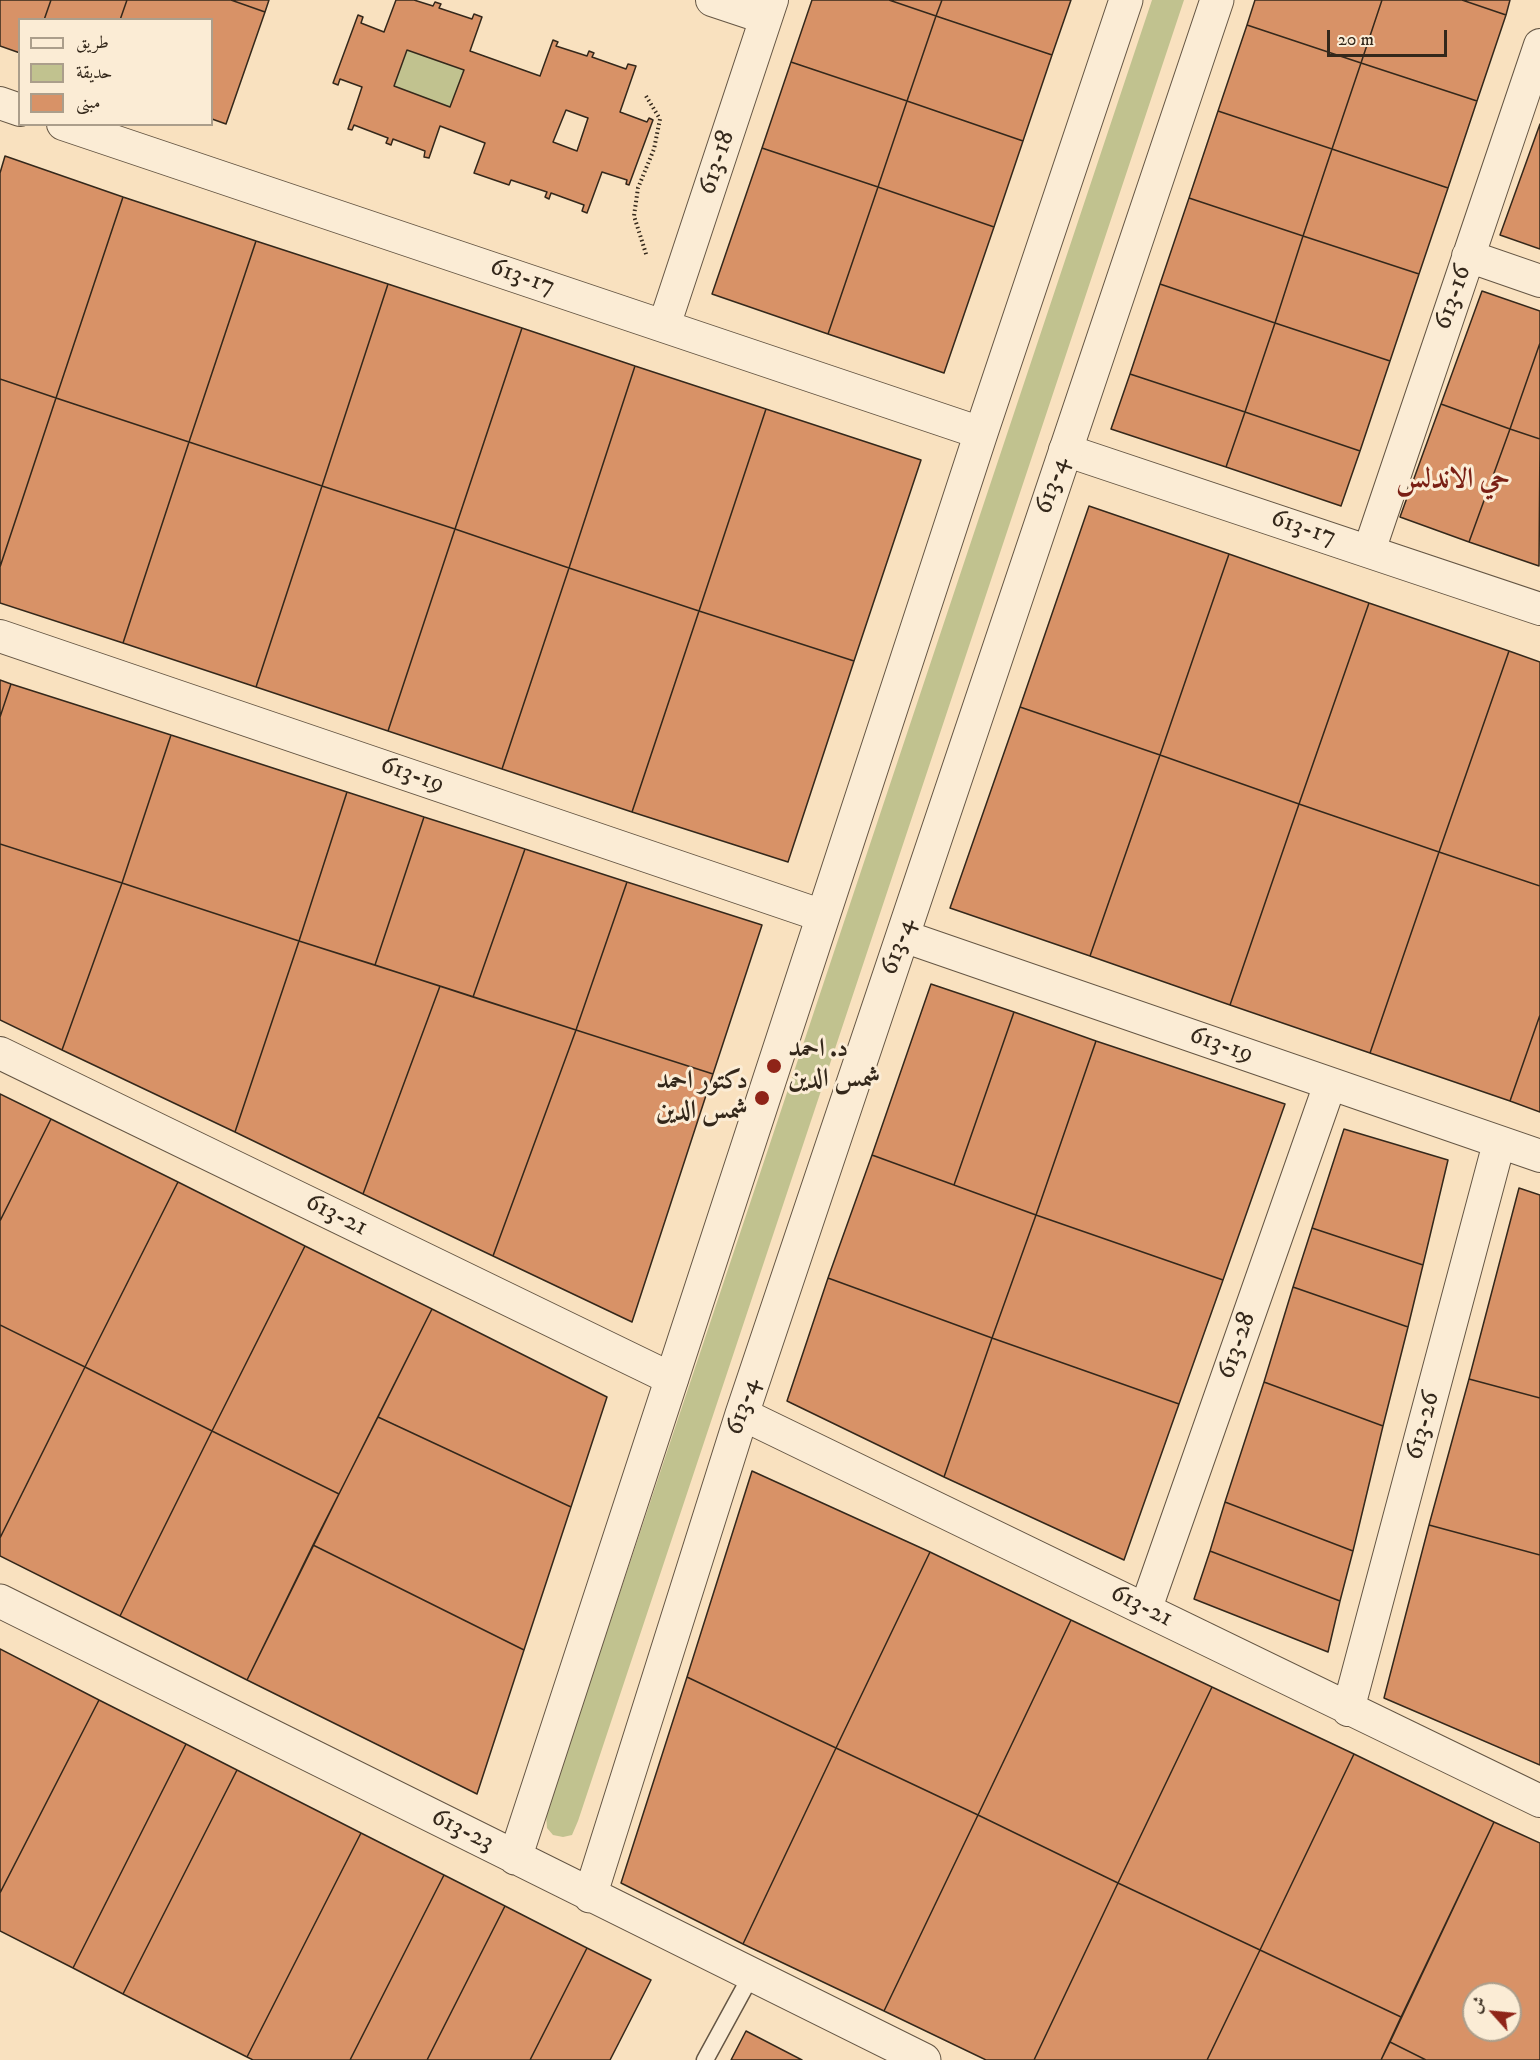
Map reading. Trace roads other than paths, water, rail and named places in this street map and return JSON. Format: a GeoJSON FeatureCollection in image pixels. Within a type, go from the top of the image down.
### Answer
{"type":"FeatureCollection","features":[{"type":"Feature","properties":{"kind":"street"},"geometry":{"type":"LineString","coordinates":[[712,0],[769,9]]}},
{"type":"Feature","properties":{"kind":"street"},"geometry":{"type":"LineString","coordinates":[[515,1858],[981,433],[1126,0]]}},
{"type":"Feature","properties":{"kind":"street","name":"613-4"},"geometry":{"type":"LineString","coordinates":[[590,1896],[741,1414],[1217,0]]}},
{"type":"Feature","properties":{"kind":"street","name":"613-18"},"geometry":{"type":"LineString","coordinates":[[664,326],[769,9]]}},
{"type":"Feature","properties":{"kind":"street","name":"613-16"},"geometry":{"type":"LineString","coordinates":[[1369,551],[1540,45]]}},
{"type":"Feature","properties":{"kind":"street"},"geometry":{"type":"LineString","coordinates":[[0,103],[18,109]]}},
{"type":"Feature","properties":{"kind":"street","name":"613-17"},"geometry":{"type":"LineString","coordinates":[[69,126],[981,433]]}},
{"type":"Feature","properties":{"kind":"street"},"geometry":{"type":"LineString","coordinates":[[1468,256],[1540,281]]}},
{"type":"Feature","properties":{"kind":"street","name":"613-17"},"geometry":{"type":"LineString","coordinates":[[1065,450],[1540,609]]}},
{"type":"Feature","properties":{"kind":"street","name":"613-19"},"geometry":{"type":"LineString","coordinates":[[0,636],[823,916]]}},
{"type":"Feature","properties":{"kind":"street","name":"613-19"},"geometry":{"type":"LineString","coordinates":[[903,936],[1540,1156]]}},
{"type":"Feature","properties":{"kind":"street","name":"613-21"},"geometry":{"type":"LineString","coordinates":[[0,1053],[672,1379]]}},
{"type":"Feature","properties":{"kind":"street","name":"613-28"},"geometry":{"type":"LineString","coordinates":[[1146,1608],[1330,1084]]}},
{"type":"Feature","properties":{"kind":"street","name":"613-26"},"geometry":{"type":"LineString","coordinates":[[1348,1710],[1499,1143]]}},
{"type":"Feature","properties":{"kind":"street","name":"613-21"},"geometry":{"type":"LineString","coordinates":[[741,1414],[1146,1608],[1348,1710],[1540,1801]]}},
{"type":"Feature","properties":{"kind":"street","name":"613-23"},"geometry":{"type":"LineString","coordinates":[[0,1601],[924,2060]]}},
{"type":"Feature","properties":{"kind":"lane"},"geometry":{"type":"LineString","coordinates":[[705,2060],[752,1974]]}},
{"type":"Feature","properties":{"kind":"place","name":"د. احمد شمس الدين"},"geometry":{"type":"Point","coordinates":[774,1066]}},
{"type":"Feature","properties":{"kind":"place","name":"دكتور احمد شمس الدين"},"geometry":{"type":"Point","coordinates":[762,1098]}},
{"type":"Feature","properties":{"kind":"district","name":"حي الاندلس"},"geometry":{"type":"Point","coordinates":[1453,481]}}]}
